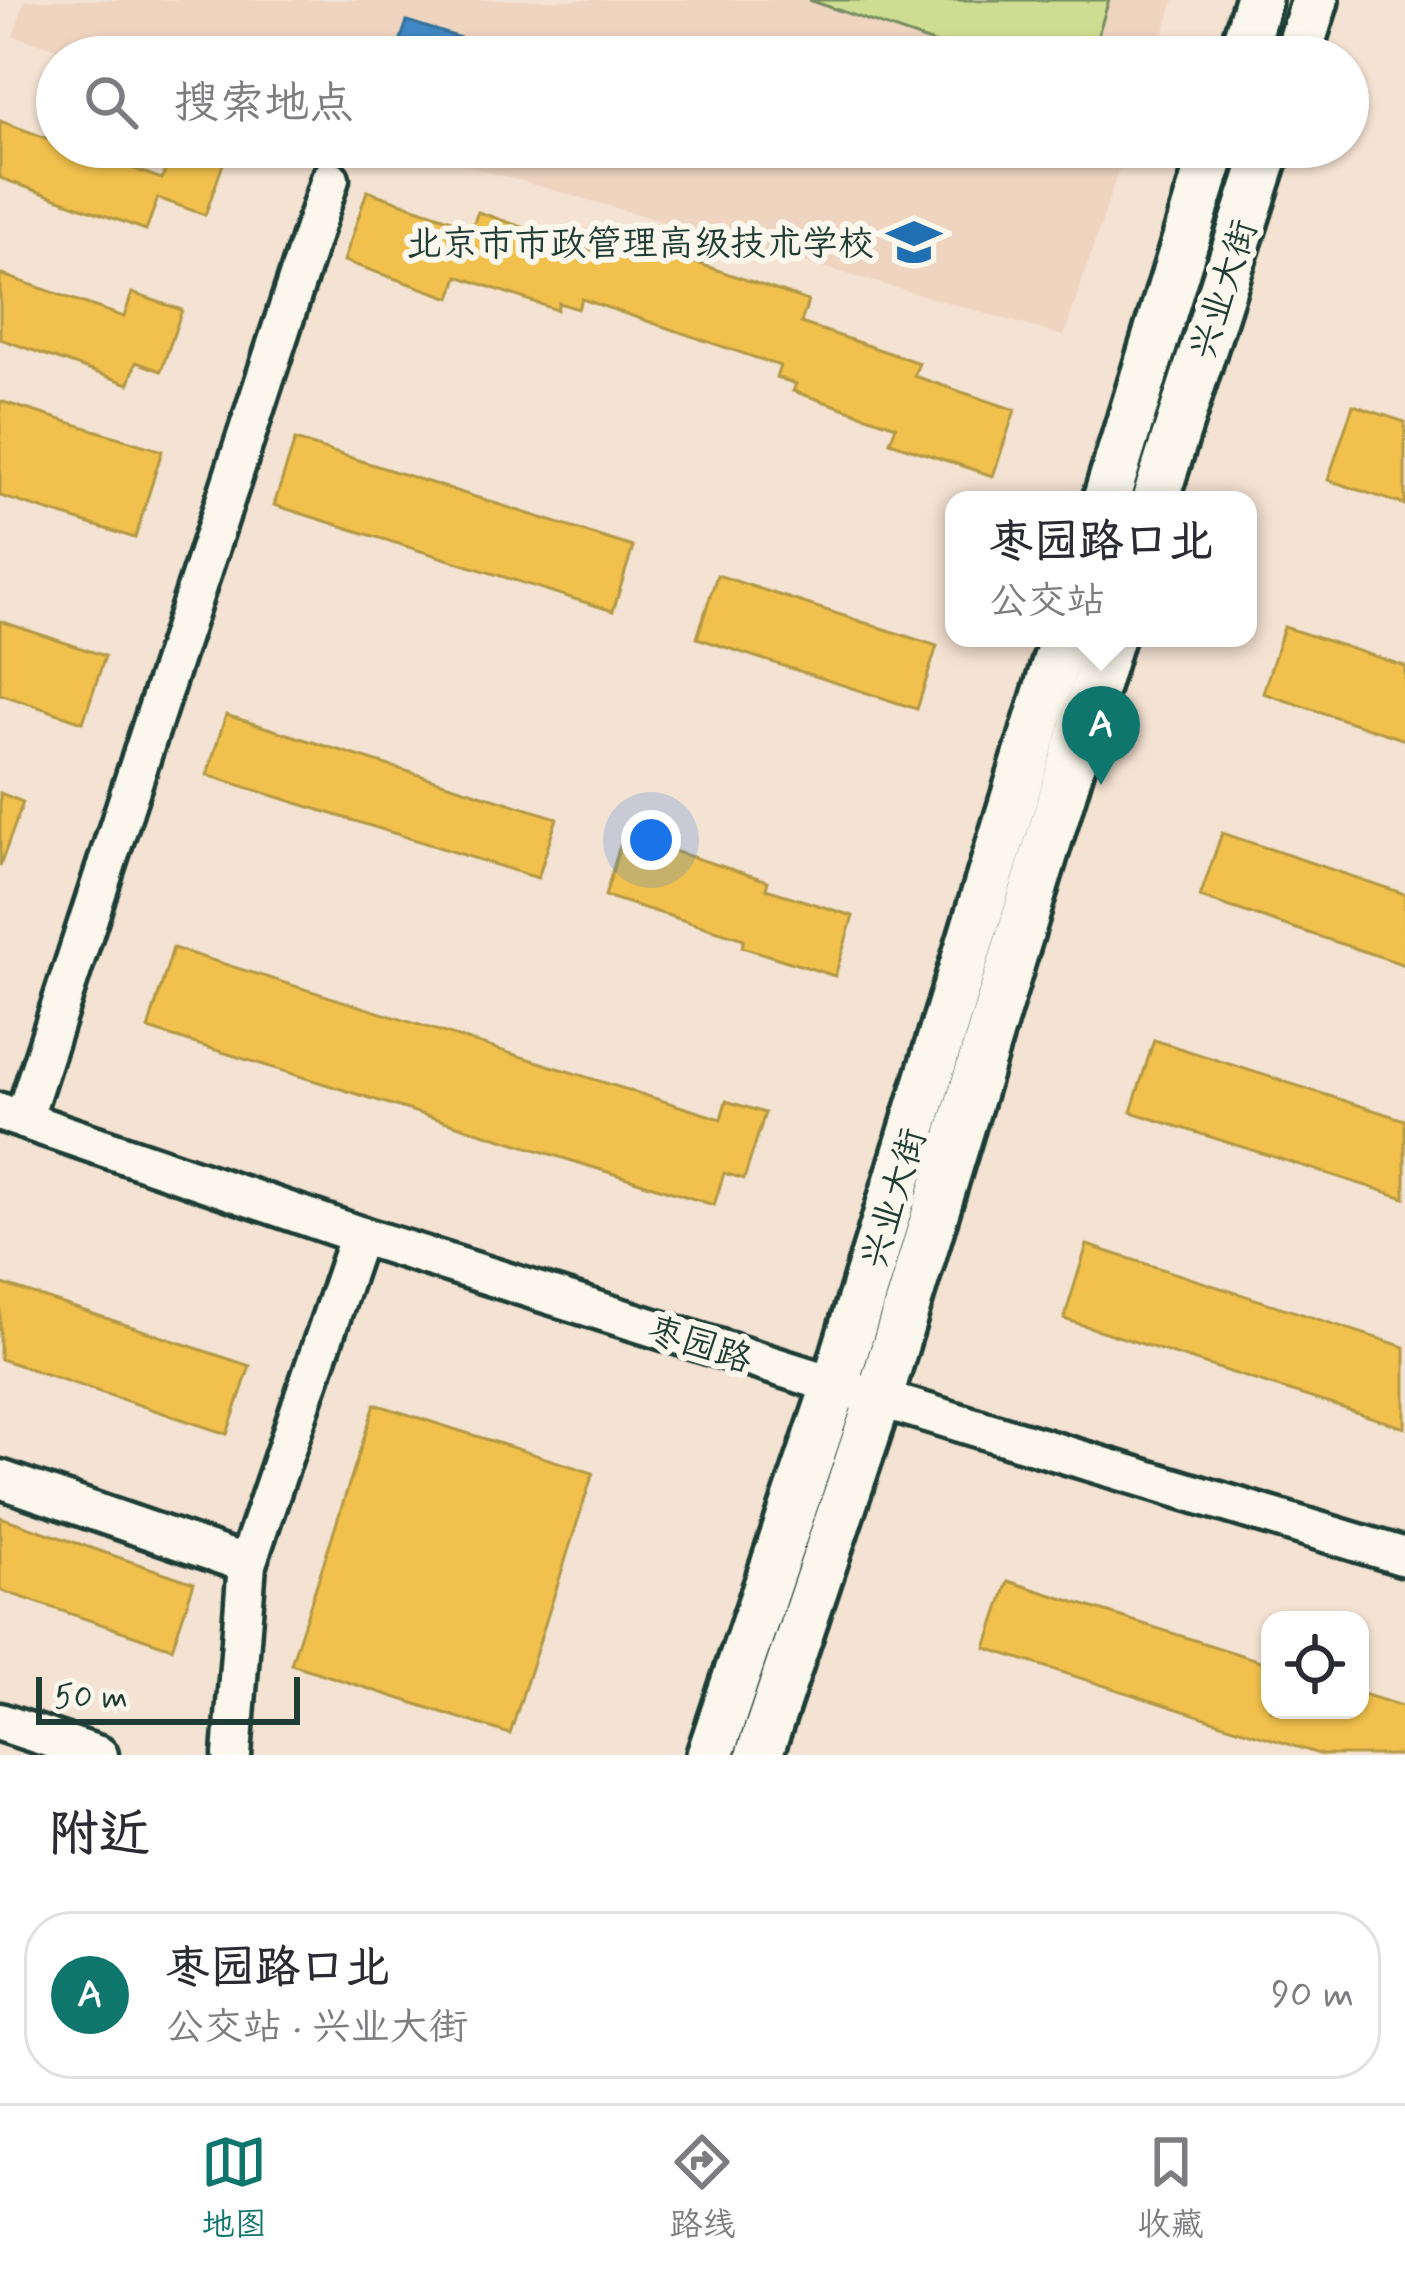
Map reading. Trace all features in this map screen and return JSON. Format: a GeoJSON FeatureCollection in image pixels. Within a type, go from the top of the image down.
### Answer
{"type":"FeatureCollection","features":[{"type":"Feature","properties":{"kind":"main road"},"geometry":{"type":"LineString","coordinates":[[1247,36],[1258,0]]}},
{"type":"Feature","properties":{"kind":"main road"},"geometry":{"type":"LineString","coordinates":[[1304,36],[1315,0]]}},
{"type":"Feature","properties":{"kind":"main road","name":"兴业大街"},"geometry":{"type":"LineString","coordinates":[[1109,491],[1208,168]]}},
{"type":"Feature","properties":{"kind":"main road","name":"兴业大街"},"geometry":{"type":"LineString","coordinates":[[1158,491],[1261,168]]}},
{"type":"Feature","properties":{"kind":"main road","name":"兴业大街"},"geometry":{"type":"LineString","coordinates":[[710,1755],[835,1385],[1061,647]]}},
{"type":"Feature","properties":{"kind":"main road","name":"兴业大街"},"geometry":{"type":"LineString","coordinates":[[759,1755],[879,1398],[1107,647]]}},
{"type":"Feature","properties":{"kind":"street"},"geometry":{"type":"LineString","coordinates":[[12,1116],[330,178]]}},
{"type":"Feature","properties":{"kind":"street","name":"枣园路"},"geometry":{"type":"LineString","coordinates":[[12,1116],[359,1235],[1405,1557]]}},
{"type":"Feature","properties":{"kind":"street"},"geometry":{"type":"LineString","coordinates":[[232,1755],[248,1564],[359,1235]]}},
{"type":"Feature","properties":{"kind":"street"},"geometry":{"type":"LineString","coordinates":[[0,1479],[248,1564]]}},
{"type":"Feature","properties":{"kind":"street"},"geometry":{"type":"LineString","coordinates":[[0,1722],[99,1755]]}},
{"type":"Feature","properties":{"kind":"shaded area"},"geometry":{"type":"Polygon","coordinates":[[[25,0],[1174,0],[1163,36],[36,36],[36,43],[13,36],[25,0]]]}},
{"type":"Feature","properties":{"kind":"shaded area","name":"北京市市政管理高级技术学校"},"geometry":{"type":"Polygon","coordinates":[[[476,168],[1119,168],[1064,336],[476,168]]]}},
{"type":"Feature","properties":{"kind":"green space"},"geometry":{"type":"Polygon","coordinates":[[[809,0],[1109,0],[1098,36],[913,36],[809,0]]]}},
{"type":"Feature","properties":{"kind":"building: 住宅"},"geometry":{"type":"Polygon","coordinates":[[[0,121],[36,134],[36,168],[131,168],[162,179],[166,168],[222,168],[205,215],[158,198],[146,230],[0,178],[0,121]]]}},
{"type":"Feature","properties":{"kind":"building: 住宅"},"geometry":{"type":"Polygon","coordinates":[[[367,191],[472,227],[478,212],[593,251],[600,230],[808,301],[801,323],[919,363],[914,376],[1015,410],[993,476],[890,442],[896,426],[793,391],[796,384],[776,377],[780,366],[582,299],[578,309],[559,303],[557,310],[458,276],[451,298],[344,261],[367,191]]]}},
{"type":"Feature","properties":{"kind":"building: 住宅"},"geometry":{"type":"Polygon","coordinates":[[[0,274],[124,317],[132,293],[182,310],[161,371],[136,362],[129,384],[0,339],[0,274]]]}},
{"type":"Feature","properties":{"kind":"building: 住宅"},"geometry":{"type":"Polygon","coordinates":[[[0,401],[162,451],[135,538],[0,496],[0,401]]]}},
{"type":"Feature","properties":{"kind":"building: 住宅"},"geometry":{"type":"Polygon","coordinates":[[[1353,405],[1405,422],[1405,505],[1328,480],[1353,405]]]}},
{"type":"Feature","properties":{"kind":"building: 住宅"},"geometry":{"type":"Polygon","coordinates":[[[295,440],[633,547],[613,611],[274,505],[295,440]]]}},
{"type":"Feature","properties":{"kind":"building: 住宅"},"geometry":{"type":"Polygon","coordinates":[[[717,575],[937,646],[917,709],[697,638],[717,575]]]}},
{"type":"Feature","properties":{"kind":"building: 住宅"},"geometry":{"type":"Polygon","coordinates":[[[0,621],[105,656],[83,722],[0,694],[0,621]]]}},
{"type":"Feature","properties":{"kind":"building: 住宅"},"geometry":{"type":"Polygon","coordinates":[[[1284,627],[1405,666],[1405,740],[1263,693],[1284,627]]]}},
{"type":"Feature","properties":{"kind":"building: 住宅"},"geometry":{"type":"Polygon","coordinates":[[[226,715],[557,818],[538,878],[207,775],[226,715]]]}},
{"type":"Feature","properties":{"kind":"building: 住宅"},"geometry":{"type":"Polygon","coordinates":[[[0,793],[23,802],[0,866],[0,793]]]}},
{"type":"Feature","properties":{"kind":"building: 住宅"},"geometry":{"type":"Polygon","coordinates":[[[1222,833],[1405,894],[1405,965],[1200,897],[1222,833]]]}},
{"type":"Feature","properties":{"kind":"building: 住宅"},"geometry":{"type":"Polygon","coordinates":[[[623,835],[768,881],[766,889],[853,916],[835,976],[742,947],[744,939],[605,896],[623,835]]]}},
{"type":"Feature","properties":{"kind":"building: 住宅"},"geometry":{"type":"Polygon","coordinates":[[[173,948],[721,1119],[726,1101],[765,1113],[744,1179],[724,1173],[714,1205],[148,1029],[173,948]]]}},
{"type":"Feature","properties":{"kind":"building: 住宅"},"geometry":{"type":"Polygon","coordinates":[[[1154,1040],[1405,1120],[1405,1198],[1131,1112],[1154,1040]]]}},
{"type":"Feature","properties":{"kind":"building: 住宅"},"geometry":{"type":"Polygon","coordinates":[[[1087,1245],[1405,1347],[1405,1428],[1064,1319],[1087,1245]]]}},
{"type":"Feature","properties":{"kind":"building: 住宅"},"geometry":{"type":"Polygon","coordinates":[[[0,1283],[250,1366],[227,1434],[0,1359],[0,1283]]]}},
{"type":"Feature","properties":{"kind":"building: 住宅"},"geometry":{"type":"Polygon","coordinates":[[[375,1404],[593,1473],[510,1734],[291,1664],[375,1404]]]}},
{"type":"Feature","properties":{"kind":"building: 住宅"},"geometry":{"type":"Polygon","coordinates":[[[0,1517],[194,1583],[172,1648],[0,1590],[0,1517]]]}},
{"type":"Feature","properties":{"kind":"building: 住宅"},"geometry":{"type":"Polygon","coordinates":[[[1008,1581],[1261,1661],[1261,1719],[1369,1719],[1369,1696],[1405,1707],[1405,1755],[1322,1755],[986,1648],[1008,1581]]]}},
{"type":"Feature","properties":{"kind":"building: 学校"},"geometry":{"type":"Polygon","coordinates":[[[407,21],[454,36],[402,36],[407,21]]]}},
{"type":"Feature","properties":{"kind":"place","name":"北京市市政管理高级技术学校"},"geometry":{"type":"Point","coordinates":[914,242]}},
{"type":"Feature","properties":{"kind":"place","name":"枣园路口北"},"geometry":{"type":"Point","coordinates":[1101,785]}}]}
